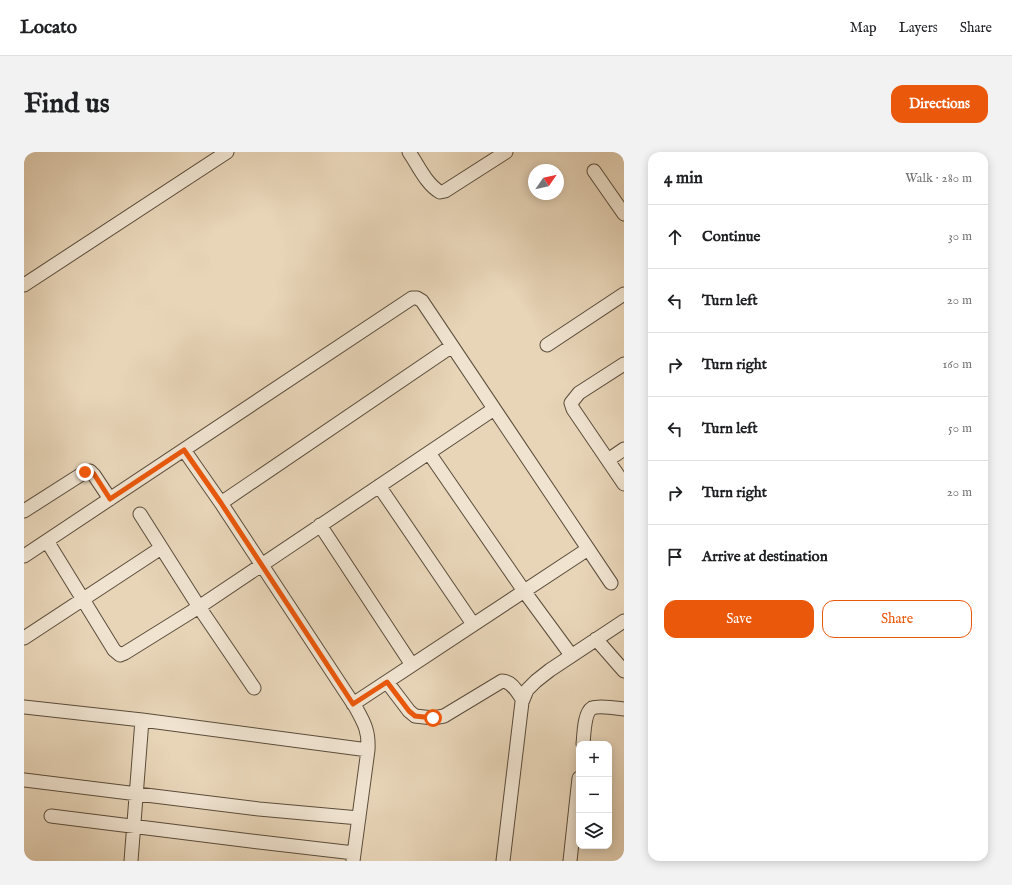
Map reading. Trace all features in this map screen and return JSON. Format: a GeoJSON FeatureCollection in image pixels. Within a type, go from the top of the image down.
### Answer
{"type":"FeatureCollection","features":[{"type":"Feature","properties":{"kind":"street"},"geometry":{"type":"LineString","coordinates":[[24,285],[227,152]]}},
{"type":"Feature","properties":{"kind":"street"},"geometry":{"type":"LineString","coordinates":[[409,152],[434,189],[440,192],[506,152]]}},
{"type":"Feature","properties":{"kind":"street"},"geometry":{"type":"LineString","coordinates":[[594,171],[624,214]]}},
{"type":"Feature","properties":{"kind":"street"},"geometry":{"type":"LineString","coordinates":[[547,345],[624,294]]}},
{"type":"Feature","properties":{"kind":"street"},"geometry":{"type":"LineString","coordinates":[[24,556],[412,298],[417,298],[422,301],[611,583]]}},
{"type":"Feature","properties":{"kind":"street"},"geometry":{"type":"LineString","coordinates":[[221,503],[452,346]]}},
{"type":"Feature","properties":{"kind":"street"},"geometry":{"type":"LineString","coordinates":[[624,364],[579,393],[571,403],[573,409],[624,484]]}},
{"type":"Feature","properties":{"kind":"street"},"geometry":{"type":"LineString","coordinates":[[47,541],[114,650],[120,655],[198,607],[494,409]]}},
{"type":"Feature","properties":{"kind":"street"},"geometry":{"type":"LineString","coordinates":[[608,460],[624,449]]}},
{"type":"Feature","properties":{"kind":"street"},"geometry":{"type":"LineString","coordinates":[[51,816],[251,841],[354,857],[368,750],[369,739],[366,727],[353,704],[221,503],[184,450]]}},
{"type":"Feature","properties":{"kind":"street"},"geometry":{"type":"LineString","coordinates":[[428,453],[524,591],[571,655]]}},
{"type":"Feature","properties":{"kind":"street"},"geometry":{"type":"LineString","coordinates":[[24,511],[85,472],[90,471],[94,474],[110,499]]}},
{"type":"Feature","properties":{"kind":"street"},"geometry":{"type":"LineString","coordinates":[[379,486],[473,624]]}},
{"type":"Feature","properties":{"kind":"street"},"geometry":{"type":"LineString","coordinates":[[140,514],[198,607],[254,688]]}},
{"type":"Feature","properties":{"kind":"street"},"geometry":{"type":"LineString","coordinates":[[320,525],[412,665]]}},
{"type":"Feature","properties":{"kind":"street"},"geometry":{"type":"LineString","coordinates":[[24,638],[161,548]]}},
{"type":"Feature","properties":{"kind":"street"},"geometry":{"type":"LineString","coordinates":[[353,704],[588,549]]}},
{"type":"Feature","properties":{"kind":"street"},"geometry":{"type":"LineString","coordinates":[[503,861],[515,753],[523,700],[527,690],[536,681],[571,655],[624,621]]}},
{"type":"Feature","properties":{"kind":"street"},"geometry":{"type":"LineString","coordinates":[[596,639],[624,672]]}},
{"type":"Feature","properties":{"kind":"street"},"geometry":{"type":"LineString","coordinates":[[387,682],[409,711],[415,716],[422,718],[444,716],[502,681],[511,683],[523,700]]}},
{"type":"Feature","properties":{"kind":"street"},"geometry":{"type":"LineString","coordinates":[[24,707],[142,720],[368,750]]}},
{"type":"Feature","properties":{"kind":"street"},"geometry":{"type":"LineString","coordinates":[[583,741],[586,720],[588,713],[592,708],[624,708]]}},
{"type":"Feature","properties":{"kind":"street"},"geometry":{"type":"LineString","coordinates":[[131,861],[142,720]]}},
{"type":"Feature","properties":{"kind":"street"},"geometry":{"type":"LineString","coordinates":[[24,780],[259,809],[359,818]]}},
{"type":"Feature","properties":{"kind":"street"},"geometry":{"type":"LineString","coordinates":[[570,861],[576,806]]}},
{"type":"Feature","properties":{"kind":"route"},"geometry":{"type":"LineString","coordinates":[[85,472],[90,471],[94,474],[110,499],[184,450],[221,503],[353,704],[387,682],[409,711],[415,716],[422,718],[433,718]]}}]}
